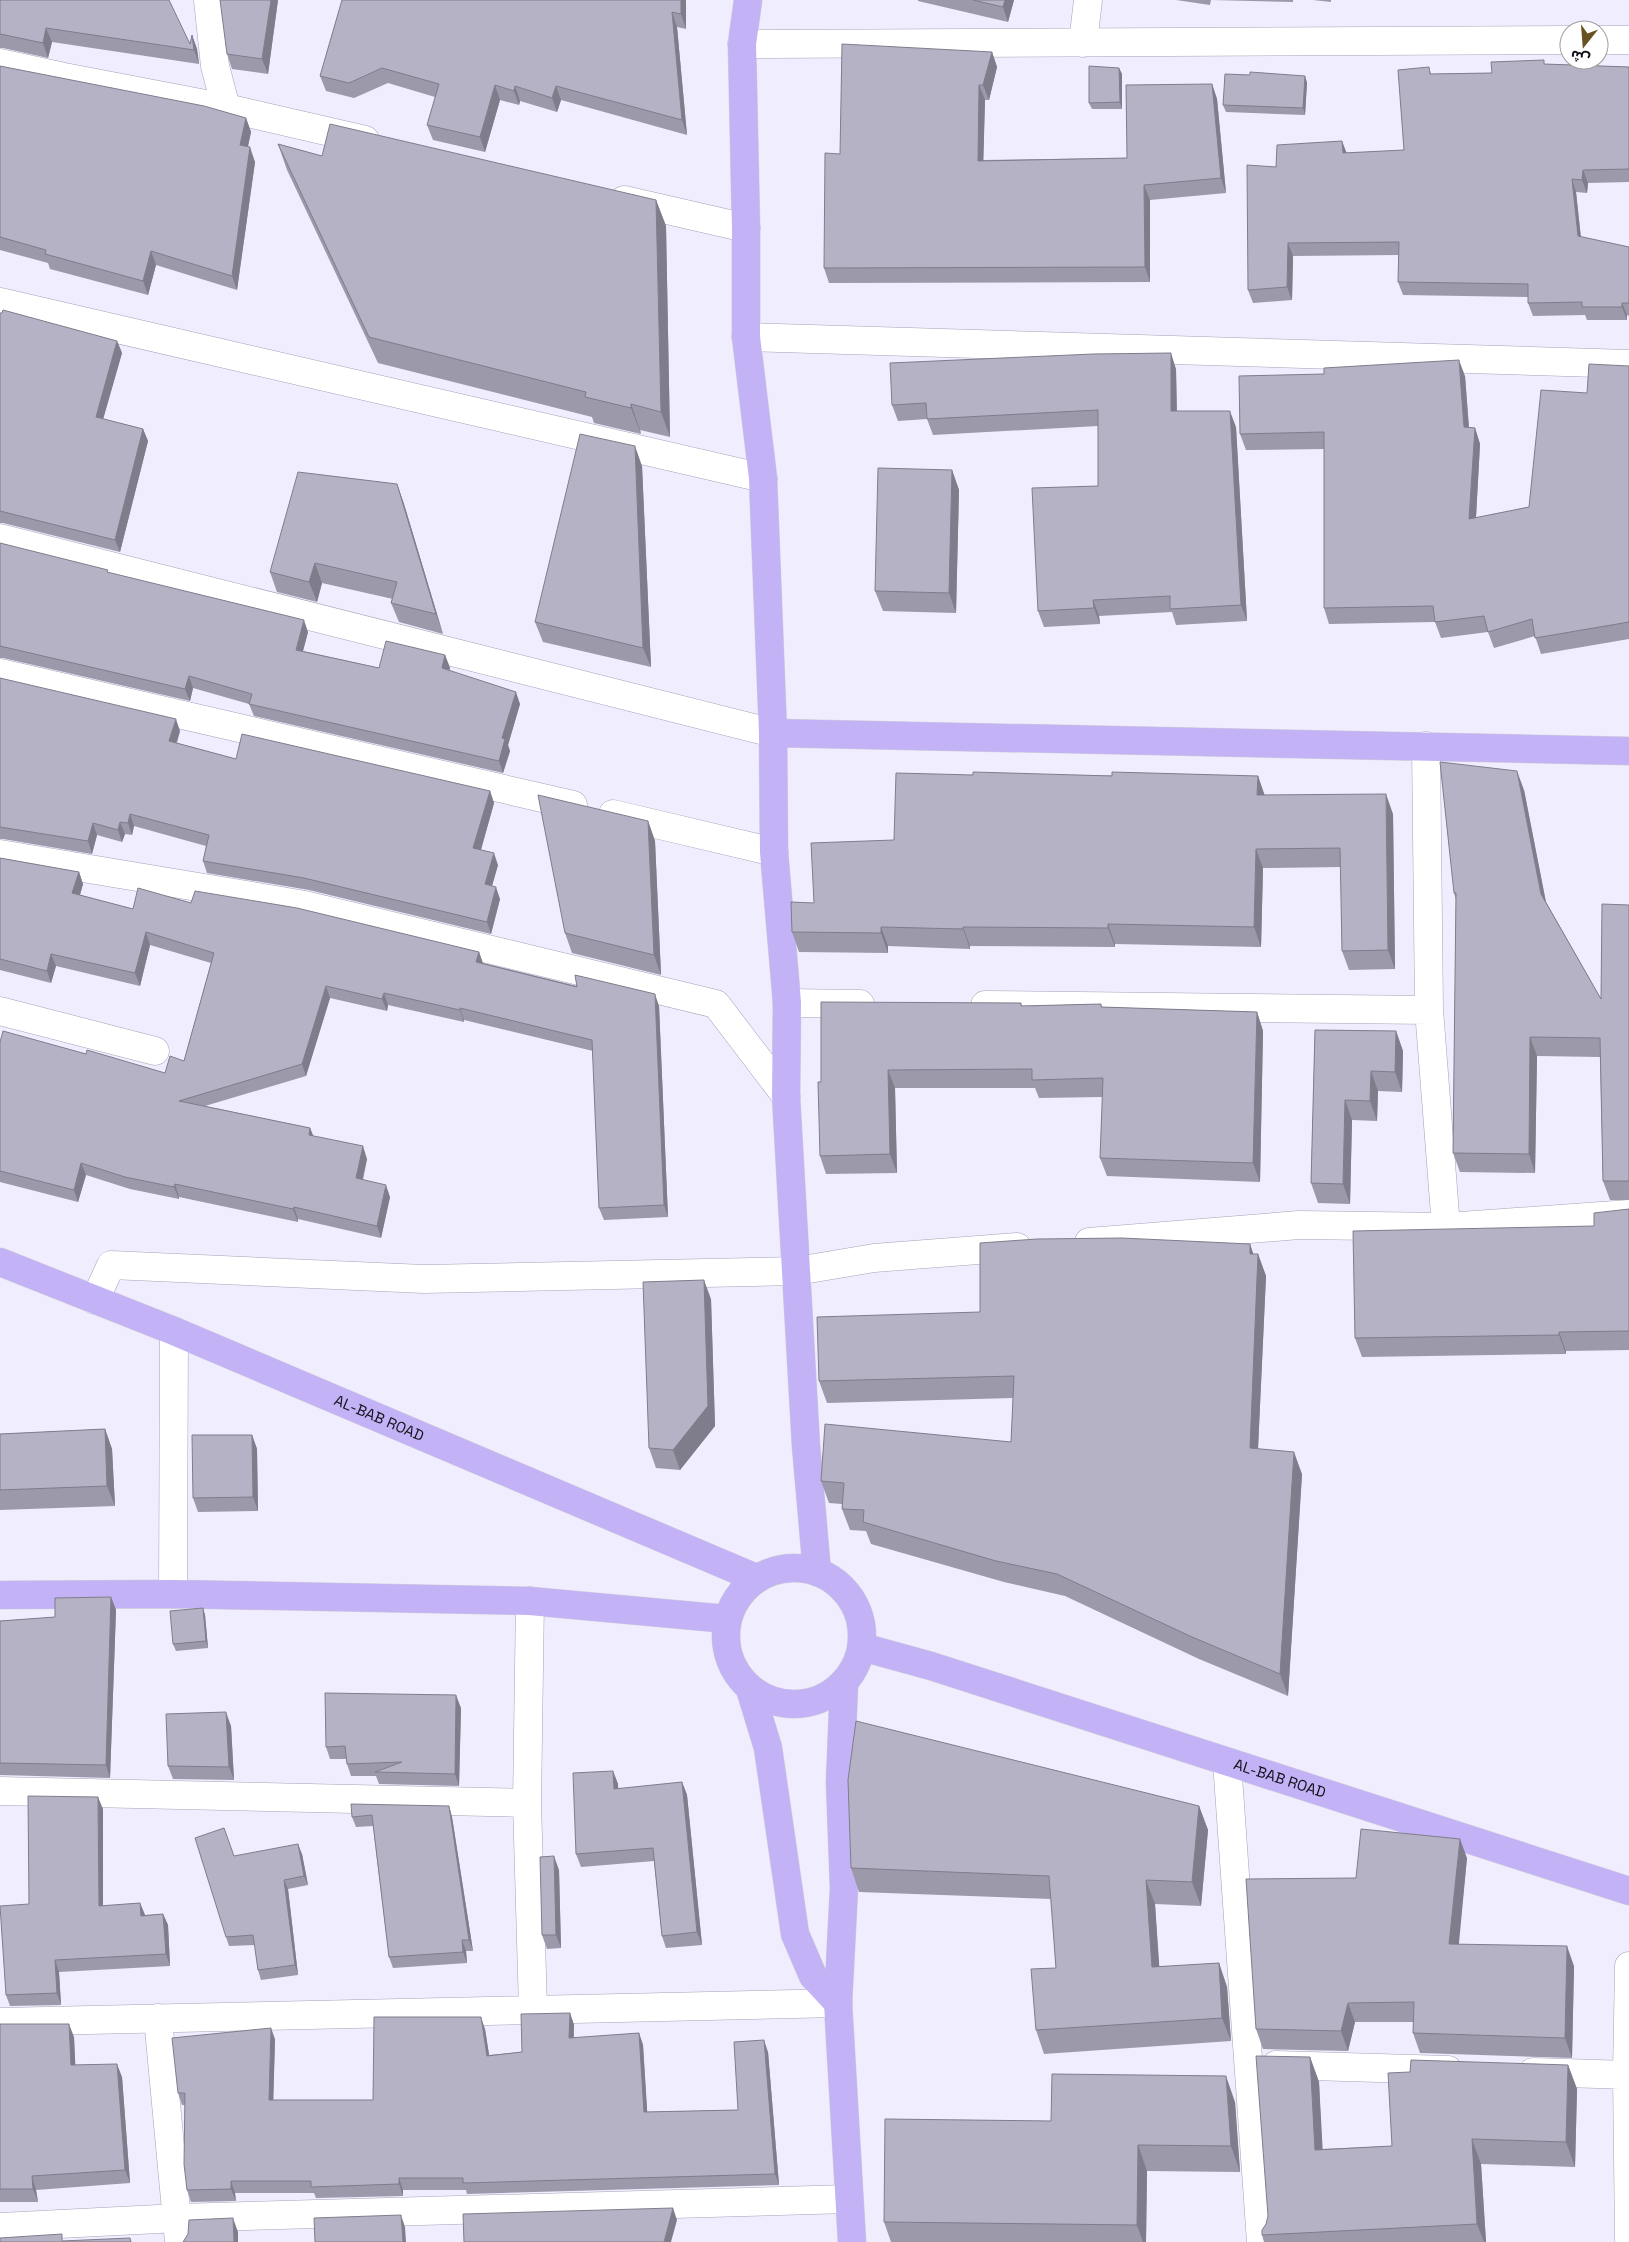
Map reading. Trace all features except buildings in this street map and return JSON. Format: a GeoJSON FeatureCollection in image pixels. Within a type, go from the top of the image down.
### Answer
{"type":"FeatureCollection","features":[{"type":"Feature","properties":{"kind":"main road"},"geometry":{"type":"LineString","coordinates":[[748,0],[742,44],[746,337],[763,478],[773,733],[774,852],[787,1003],[786,1096],[806,1446],[817,1572]]}},
{"type":"Feature","properties":{"kind":"main road"},"geometry":{"type":"LineString","coordinates":[[773,733],[1629,751]]}},
{"type":"Feature","properties":{"kind":"main road","name":"AL-BAB ROAD"},"geometry":{"type":"LineString","coordinates":[[0,1262],[174,1331],[756,1578]]}},
{"type":"Feature","properties":{"kind":"main road"},"geometry":{"type":"LineString","coordinates":[[786,1568],[817,1572],[838,1583],[853,1601],[861,1623],[862,1647],[855,1668],[844,1685],[823,1699],[798,1705],[772,1701],[750,1689],[733,1669],[725,1645],[727,1619],[738,1596],[756,1578],[771,1571],[786,1568]]}},
{"type":"Feature","properties":{"kind":"main road"},"geometry":{"type":"LineString","coordinates":[[0,1595],[173,1594],[530,1601],[727,1619]]}},
{"type":"Feature","properties":{"kind":"main road","name":"AL-BAB ROAD"},"geometry":{"type":"LineString","coordinates":[[862,1647],[931,1666],[1629,1891]]}},
{"type":"Feature","properties":{"kind":"main road"},"geometry":{"type":"LineString","coordinates":[[844,1685],[840,1782],[844,1888],[838,2003],[852,2242]]}},
{"type":"Feature","properties":{"kind":"main road"},"geometry":{"type":"LineString","coordinates":[[750,1689],[762,1726],[772,1767],[795,1934],[813,1976],[838,2003]]}},
{"type":"Feature","properties":{"kind":"street"},"geometry":{"type":"LineString","coordinates":[[208,0],[215,66],[226,108]]}},
{"type":"Feature","properties":{"kind":"street"},"geometry":{"type":"LineString","coordinates":[[1083,43],[1088,0]]}},
{"type":"Feature","properties":{"kind":"street"},"geometry":{"type":"LineString","coordinates":[[742,44],[1559,40]]}},
{"type":"Feature","properties":{"kind":"street"},"geometry":{"type":"LineString","coordinates":[[1609,40],[1629,40]]}},
{"type":"Feature","properties":{"kind":"street"},"geometry":{"type":"LineString","coordinates":[[0,62],[64,78],[226,108],[390,146]]}},
{"type":"Feature","properties":{"kind":"street"},"geometry":{"type":"LineString","coordinates":[[602,195],[746,228]]}},
{"type":"Feature","properties":{"kind":"street"},"geometry":{"type":"LineString","coordinates":[[0,302],[763,478]]}},
{"type":"Feature","properties":{"kind":"street"},"geometry":{"type":"LineString","coordinates":[[746,337],[1629,364]]}},
{"type":"Feature","properties":{"kind":"street"},"geometry":{"type":"LineString","coordinates":[[0,538],[773,733]]}},
{"type":"Feature","properties":{"kind":"street"},"geometry":{"type":"LineString","coordinates":[[0,673],[774,852]]}},
{"type":"Feature","properties":{"kind":"street"},"geometry":{"type":"LineString","coordinates":[[1426,746],[1428,1010],[1446,1228]]}},
{"type":"Feature","properties":{"kind":"street"},"geometry":{"type":"LineString","coordinates":[[0,854],[304,905],[716,1004],[786,1096]]}},
{"type":"Feature","properties":{"kind":"street"},"geometry":{"type":"LineString","coordinates":[[787,1003],[886,1004]]}},
{"type":"Feature","properties":{"kind":"street"},"geometry":{"type":"LineString","coordinates":[[964,1005],[1428,1010]]}},
{"type":"Feature","properties":{"kind":"street"},"geometry":{"type":"LineString","coordinates":[[0,1011],[154,1051]]}},
{"type":"Feature","properties":{"kind":"street"},"geometry":{"type":"LineString","coordinates":[[95,1300],[111,1265],[424,1279],[797,1271],[874,1258],[1299,1225],[1446,1228],[1629,1214]]}},
{"type":"Feature","properties":{"kind":"street"},"geometry":{"type":"LineString","coordinates":[[173,1594],[174,1331]]}},
{"type":"Feature","properties":{"kind":"street"},"geometry":{"type":"LineString","coordinates":[[530,1601],[527,1803],[533,2009]]}},
{"type":"Feature","properties":{"kind":"street"},"geometry":{"type":"LineString","coordinates":[[1227,1762],[1261,2242]]}},
{"type":"Feature","properties":{"kind":"street"},"geometry":{"type":"LineString","coordinates":[[0,1791],[527,1803]]}},
{"type":"Feature","properties":{"kind":"street"},"geometry":{"type":"LineString","coordinates":[[1629,1966],[1629,2239]]}},
{"type":"Feature","properties":{"kind":"street"},"geometry":{"type":"LineString","coordinates":[[0,2022],[838,2003]]}},
{"type":"Feature","properties":{"kind":"street"},"geometry":{"type":"LineString","coordinates":[[158,2018],[179,2230]]}},
{"type":"Feature","properties":{"kind":"street"},"geometry":{"type":"LineString","coordinates":[[1248,2064],[1477,2071]]}},
{"type":"Feature","properties":{"kind":"street"},"geometry":{"type":"LineString","coordinates":[[1507,2072],[1628,2075]]}},
{"type":"Feature","properties":{"kind":"street"},"geometry":{"type":"LineString","coordinates":[[0,2227],[179,2230],[849,2199]]}}]}
